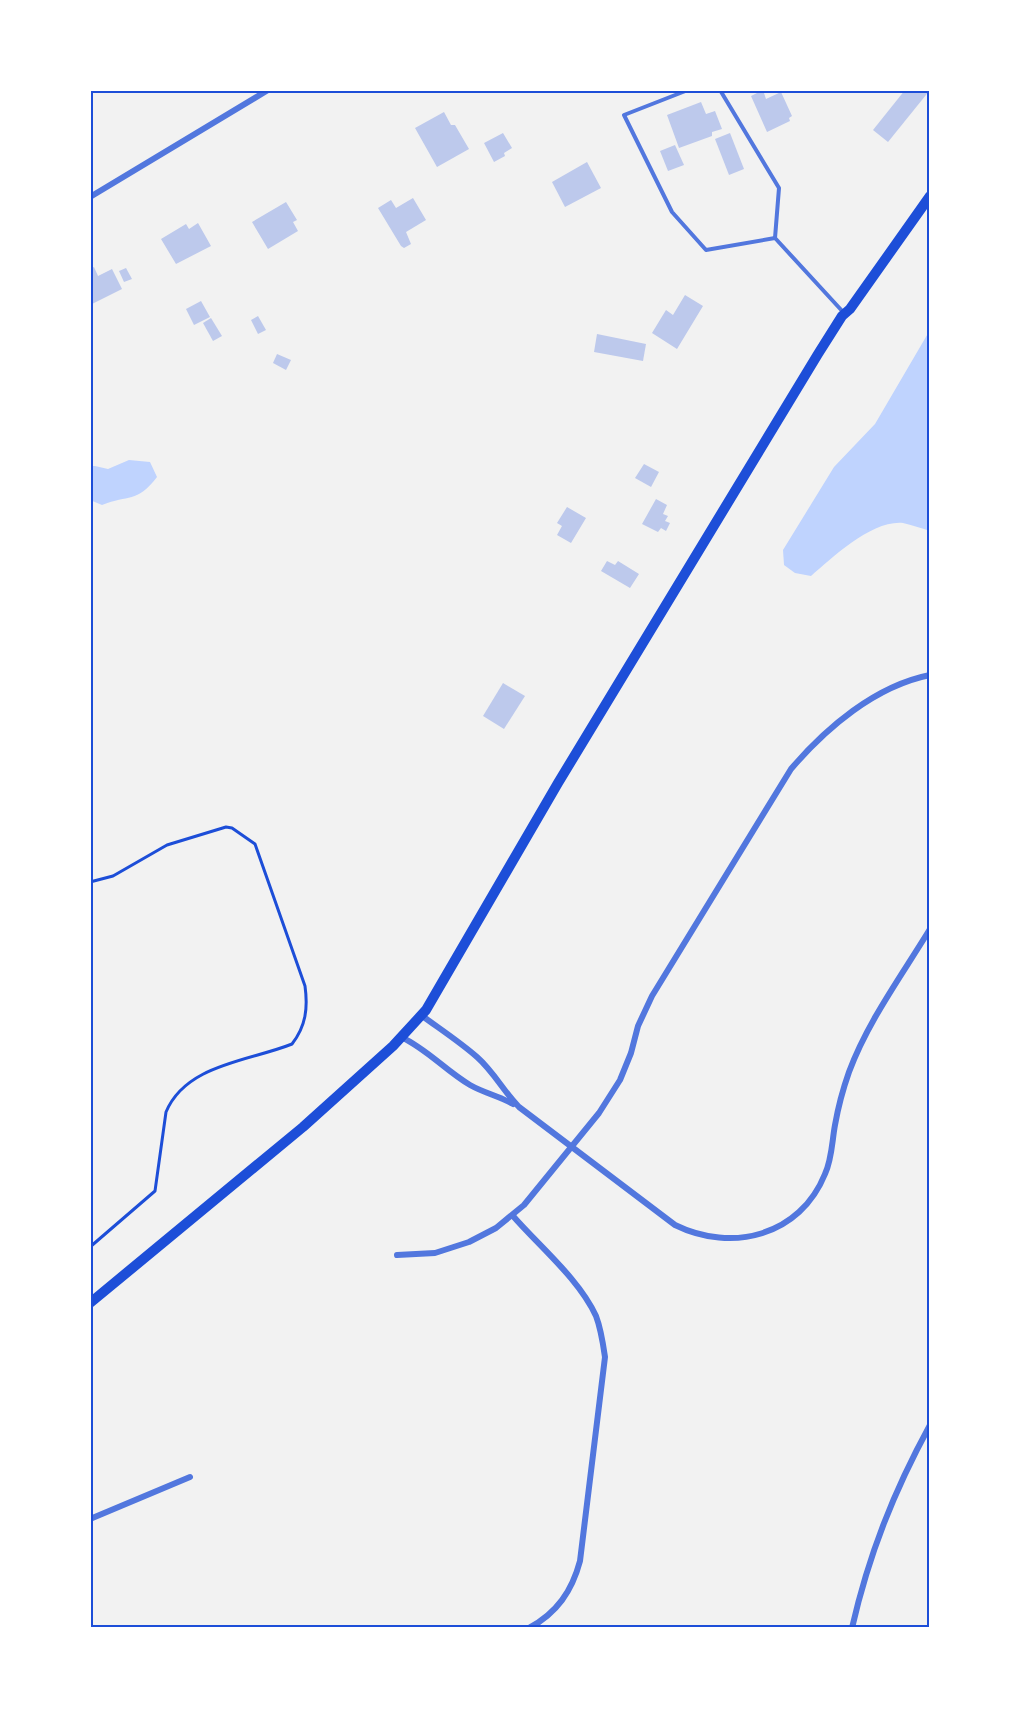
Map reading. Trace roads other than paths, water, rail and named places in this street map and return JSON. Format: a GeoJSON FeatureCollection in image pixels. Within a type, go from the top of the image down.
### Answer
{"type":"FeatureCollection","features":[{"type":"Feature","properties":{"kind":"main road"},"geometry":{"type":"LineString","coordinates":[[90,1303],[303,1127],[422,1015],[706,536],[844,314],[850,309],[930,196]]}},
{"type":"Feature","properties":{"kind":"main road"},"geometry":{"type":"LineString","coordinates":[[905,231],[930,209]]}},
{"type":"Feature","properties":{"kind":"street"},"geometry":{"type":"LineString","coordinates":[[90,197],[268,90]]}},
{"type":"Feature","properties":{"kind":"street"},"geometry":{"type":"LineString","coordinates":[[397,1255],[435,1253],[454,1248],[496,1228],[513,1216],[544,1183],[599,1113],[620,1080],[632,1053],[638,1026],[652,996],[791,769],[829,728],[851,712],[888,690],[915,678],[930,675]]}},
{"type":"Feature","properties":{"kind":"street"},"geometry":{"type":"LineString","coordinates":[[422,1015],[477,1057],[492,1072],[505,1093],[519,1107],[652,1209],[690,1232],[709,1238],[749,1237],[779,1225],[806,1204],[817,1190],[826,1173],[839,1108],[849,1073],[863,1040],[930,929]]}},
{"type":"Feature","properties":{"kind":"street"},"geometry":{"type":"LineString","coordinates":[[401,1037],[422,1049],[470,1085],[519,1107]]}},
{"type":"Feature","properties":{"kind":"street"},"geometry":{"type":"LineString","coordinates":[[513,1216],[574,1282],[585,1298],[600,1329],[605,1357],[580,1561],[575,1579],[558,1607],[548,1617],[529,1628]]}},
{"type":"Feature","properties":{"kind":"street"},"geometry":{"type":"LineString","coordinates":[[852,1628],[872,1552],[886,1513],[904,1472],[930,1425]]}},
{"type":"Feature","properties":{"kind":"street"},"geometry":{"type":"LineString","coordinates":[[90,1519],[190,1477]]}},
{"type":"Feature","properties":{"kind":"lane"},"geometry":{"type":"LineString","coordinates":[[688,90],[624,115],[672,212],[706,250],[775,238]]}},
{"type":"Feature","properties":{"kind":"lane"},"geometry":{"type":"LineString","coordinates":[[720,90],[779,188],[775,238],[844,314]]}},
{"type":"Feature","properties":{"kind":"water"},"geometry":{"type":"Polygon","coordinates":[[[930,330],[930,531],[903,523],[879,527],[854,541],[811,576],[795,573],[784,565],[783,550],[834,467],[875,424],[930,330]]]}},
{"type":"Feature","properties":{"kind":"water"},"geometry":{"type":"Polygon","coordinates":[[[129,460],[150,462],[157,477],[150,486],[132,497],[102,505],[90,500],[90,466],[108,469],[129,460]]]}}]}
